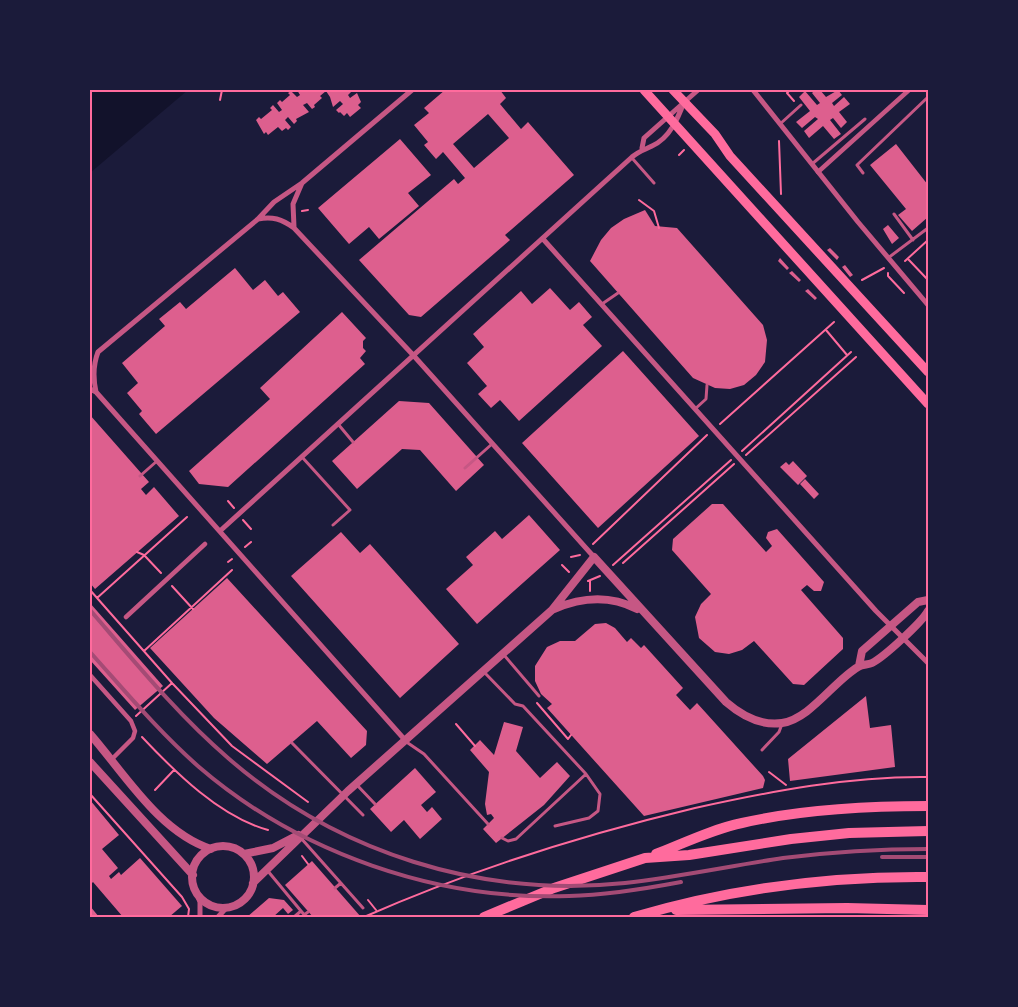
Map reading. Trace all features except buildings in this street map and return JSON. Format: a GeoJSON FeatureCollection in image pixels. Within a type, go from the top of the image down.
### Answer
{"type":"FeatureCollection","features":[{"type":"Feature","properties":{"kind":"highway"},"geometry":{"type":"LineString","coordinates":[[484,917],[554,888],[645,858],[740,823],[784,815],[877,806],[928,806]]}},
{"type":"Feature","properties":{"kind":"highway"},"geometry":{"type":"LineString","coordinates":[[645,858],[690,855],[791,839],[864,832],[928,831]]}},
{"type":"Feature","properties":{"kind":"highway"},"geometry":{"type":"LineString","coordinates":[[634,917],[713,897],[787,885],[840,880],[928,877]]}},
{"type":"Feature","properties":{"kind":"highway"},"geometry":{"type":"LineString","coordinates":[[647,913],[727,908],[928,910]]}},
{"type":"Feature","properties":{"kind":"main road"},"geometry":{"type":"LineString","coordinates":[[644,90],[928,404]]}},
{"type":"Feature","properties":{"kind":"main road"},"geometry":{"type":"LineString","coordinates":[[673,90],[838,276],[928,372]]}},
{"type":"Feature","properties":{"kind":"street"},"geometry":{"type":"LineString","coordinates":[[96,392],[93,379],[98,352],[258,219],[274,202],[302,183],[412,90]]}},
{"type":"Feature","properties":{"kind":"street"},"geometry":{"type":"LineString","coordinates":[[642,148],[644,138],[698,90]]}},
{"type":"Feature","properties":{"kind":"street"},"geometry":{"type":"LineString","coordinates":[[753,90],[928,305]]}},
{"type":"Feature","properties":{"kind":"street"},"geometry":{"type":"LineString","coordinates":[[818,172],[909,90]]}},
{"type":"Feature","properties":{"kind":"street"},"geometry":{"type":"LineString","coordinates":[[220,532],[642,148],[652,146],[675,126],[684,102]]}},
{"type":"Feature","properties":{"kind":"street"},"geometry":{"type":"LineString","coordinates":[[294,228],[293,204],[302,183]]}},
{"type":"Feature","properties":{"kind":"street"},"geometry":{"type":"LineString","coordinates":[[258,219],[272,217],[282,220],[294,228],[414,356],[641,610],[734,709],[757,720],[782,723],[799,717],[859,666],[872,663],[902,638],[928,611]]}},
{"type":"Feature","properties":{"kind":"street"},"geometry":{"type":"LineString","coordinates":[[543,239],[890,626],[928,663]]}},
{"type":"Feature","properties":{"kind":"street"},"geometry":{"type":"LineString","coordinates":[[90,389],[96,392],[404,740]]}},
{"type":"Feature","properties":{"kind":"street"},"geometry":{"type":"LineString","coordinates":[[126,617],[205,544]]}},
{"type":"Feature","properties":{"kind":"street"},"geometry":{"type":"LineString","coordinates":[[218,917],[227,908],[244,900],[253,883],[342,796],[552,610],[594,558]]}},
{"type":"Feature","properties":{"kind":"street"},"geometry":{"type":"LineString","coordinates":[[552,610],[577,601],[597,599],[617,601],[641,610]]}},
{"type":"Feature","properties":{"kind":"street"},"geometry":{"type":"LineString","coordinates":[[859,666],[862,651],[918,602],[928,600]]}},
{"type":"Feature","properties":{"kind":"street"},"geometry":{"type":"LineString","coordinates":[[90,675],[131,721],[135,735],[112,759]]}},
{"type":"Feature","properties":{"kind":"street"},"geometry":{"type":"LineString","coordinates":[[90,734],[172,828],[186,839],[211,849],[231,847],[244,854],[252,867],[253,883]]}},
{"type":"Feature","properties":{"kind":"street"},"geometry":{"type":"LineString","coordinates":[[90,762],[193,876]]}},
{"type":"Feature","properties":{"kind":"street"},"geometry":{"type":"LineString","coordinates":[[244,854],[273,848],[310,828]]}},
{"type":"Feature","properties":{"kind":"street"},"geometry":{"type":"LineString","coordinates":[[200,917],[200,902],[193,876],[198,859],[211,849]]}},
{"type":"Feature","properties":{"kind":"street"},"geometry":{"type":"LineString","coordinates":[[196,892],[207,903],[227,908]]}},
{"type":"Feature","properties":{"kind":"lane"},"geometry":{"type":"LineString","coordinates":[[863,173],[857,165],[928,97]]}},
{"type":"Feature","properties":{"kind":"lane"},"geometry":{"type":"LineString","coordinates":[[780,124],[801,105]]}},
{"type":"Feature","properties":{"kind":"lane"},"geometry":{"type":"LineString","coordinates":[[812,164],[865,120]]}},
{"type":"Feature","properties":{"kind":"lane"},"geometry":{"type":"LineString","coordinates":[[632,157],[654,183]]}},
{"type":"Feature","properties":{"kind":"lane"},"geometry":{"type":"LineString","coordinates":[[894,214],[912,240]]}},
{"type":"Feature","properties":{"kind":"lane"},"geometry":{"type":"LineString","coordinates":[[888,258],[928,228]]}},
{"type":"Feature","properties":{"kind":"lane"},"geometry":{"type":"LineString","coordinates":[[602,305],[618,293]]}},
{"type":"Feature","properties":{"kind":"lane"},"geometry":{"type":"LineString","coordinates":[[695,409],[706,400],[707,386]]}},
{"type":"Feature","properties":{"kind":"lane"},"geometry":{"type":"LineString","coordinates":[[338,424],[353,442]]}},
{"type":"Feature","properties":{"kind":"lane"},"geometry":{"type":"LineString","coordinates":[[465,468],[492,444]]}},
{"type":"Feature","properties":{"kind":"lane"},"geometry":{"type":"LineString","coordinates":[[302,457],[350,510],[334,525]]}},
{"type":"Feature","properties":{"kind":"lane"},"geometry":{"type":"LineString","coordinates":[[140,476],[157,461]]}},
{"type":"Feature","properties":{"kind":"lane"},"geometry":{"type":"LineString","coordinates":[[503,654],[539,696]]}},
{"type":"Feature","properties":{"kind":"lane"},"geometry":{"type":"LineString","coordinates":[[484,671],[515,704],[524,706],[586,774],[600,794],[598,811],[589,818],[555,826]]}},
{"type":"Feature","properties":{"kind":"lane"},"geometry":{"type":"LineString","coordinates":[[762,750],[779,732],[782,723]]}},
{"type":"Feature","properties":{"kind":"lane"},"geometry":{"type":"LineString","coordinates":[[404,740],[424,754],[488,824]]}},
{"type":"Feature","properties":{"kind":"lane"},"geometry":{"type":"LineString","coordinates":[[292,743],[342,796],[363,815]]}},
{"type":"Feature","properties":{"kind":"lane"},"geometry":{"type":"LineString","coordinates":[[502,838],[508,841],[516,838],[586,774]]}},
{"type":"Feature","properties":{"kind":"lane"},"geometry":{"type":"LineString","coordinates":[[356,784],[375,804]]}},
{"type":"Feature","properties":{"kind":"lane"},"geometry":{"type":"LineString","coordinates":[[300,837],[363,908]]}},
{"type":"Feature","properties":{"kind":"lane"},"geometry":{"type":"LineString","coordinates":[[267,870],[305,916],[308,912]]}},
{"type":"Feature","properties":{"kind":"lane"},"geometry":{"type":"LineString","coordinates":[[335,888],[341,883]]}},
{"type":"Feature","properties":{"kind":"lane"},"geometry":{"type":"LineString","coordinates":[[294,917],[301,911]]}},
{"type":"Feature","properties":{"kind":"path"},"geometry":{"type":"LineString","coordinates":[[220,100],[222,90]]}},
{"type":"Feature","properties":{"kind":"path"},"geometry":{"type":"LineString","coordinates":[[780,141],[781,194]]}},
{"type":"Feature","properties":{"kind":"path"},"geometry":{"type":"LineString","coordinates":[[679,155],[682,152]]}},
{"type":"Feature","properties":{"kind":"path"},"geometry":{"type":"LineString","coordinates":[[639,200],[654,211],[659,228]]}},
{"type":"Feature","properties":{"kind":"path"},"geometry":{"type":"LineString","coordinates":[[904,261],[928,240]]}},
{"type":"Feature","properties":{"kind":"path"},"geometry":{"type":"LineString","coordinates":[[908,259],[928,280]]}},
{"type":"Feature","properties":{"kind":"path"},"geometry":{"type":"LineString","coordinates":[[862,280],[884,268]]}},
{"type":"Feature","properties":{"kind":"path"},"geometry":{"type":"LineString","coordinates":[[888,273],[888,276],[904,293]]}},
{"type":"Feature","properties":{"kind":"path"},"geometry":{"type":"LineString","coordinates":[[826,330],[848,354]]}},
{"type":"Feature","properties":{"kind":"path"},"geometry":{"type":"LineString","coordinates":[[97,598],[187,517]]}},
{"type":"Feature","properties":{"kind":"path"},"geometry":{"type":"LineString","coordinates":[[571,557],[579,556]]}},
{"type":"Feature","properties":{"kind":"path"},"geometry":{"type":"LineString","coordinates":[[562,565],[567,570]]}},
{"type":"Feature","properties":{"kind":"path"},"geometry":{"type":"LineString","coordinates":[[144,651],[232,570]]}},
{"type":"Feature","properties":{"kind":"path"},"geometry":{"type":"LineString","coordinates":[[590,581],[590,593]]}},
{"type":"Feature","properties":{"kind":"path"},"geometry":{"type":"LineString","coordinates":[[90,590],[172,683],[232,746],[308,802]]}},
{"type":"Feature","properties":{"kind":"path"},"geometry":{"type":"LineString","coordinates":[[131,721],[172,683]]}},
{"type":"Feature","properties":{"kind":"path"},"geometry":{"type":"LineString","coordinates":[[536,702],[568,739],[571,735]]}},
{"type":"Feature","properties":{"kind":"path"},"geometry":{"type":"LineString","coordinates":[[456,724],[475,746]]}},
{"type":"Feature","properties":{"kind":"path"},"geometry":{"type":"LineString","coordinates":[[135,735],[141,736],[174,770],[206,796],[242,820],[268,830]]}},
{"type":"Feature","properties":{"kind":"path"},"geometry":{"type":"LineString","coordinates":[[156,790],[174,770]]}},
{"type":"Feature","properties":{"kind":"path"},"geometry":{"type":"LineString","coordinates":[[769,772],[786,785]]}},
{"type":"Feature","properties":{"kind":"path"},"geometry":{"type":"LineString","coordinates":[[364,917],[510,860],[636,822],[777,792],[873,778],[928,777]]}},
{"type":"Feature","properties":{"kind":"path"},"geometry":{"type":"LineString","coordinates":[[90,794],[187,903],[188,917]]}},
{"type":"Feature","properties":{"kind":"path"},"geometry":{"type":"LineString","coordinates":[[302,856],[308,864]]}},
{"type":"Feature","properties":{"kind":"shaded area"},"geometry":{"type":"Polygon","coordinates":[[[90,90],[188,90],[90,173],[90,90]]]}},
{"type":"Feature","properties":{"kind":"railway"},"geometry":{"type":"LineString","coordinates":[[90,610],[156,687],[191,723],[228,758],[270,791],[316,820],[364,843],[413,862],[465,875],[518,883],[571,886],[645,881],[801,856],[855,851],[928,849]]}},
{"type":"Feature","properties":{"kind":"railway"},"geometry":{"type":"LineString","coordinates":[[90,652],[170,740],[199,767],[238,797],[280,824],[325,847],[372,866],[420,880],[470,890],[519,895],[569,896],[597,894],[681,882]]}},
{"type":"Feature","properties":{"kind":"railway"},"geometry":{"type":"LineString","coordinates":[[882,857],[928,857]]}}]}
